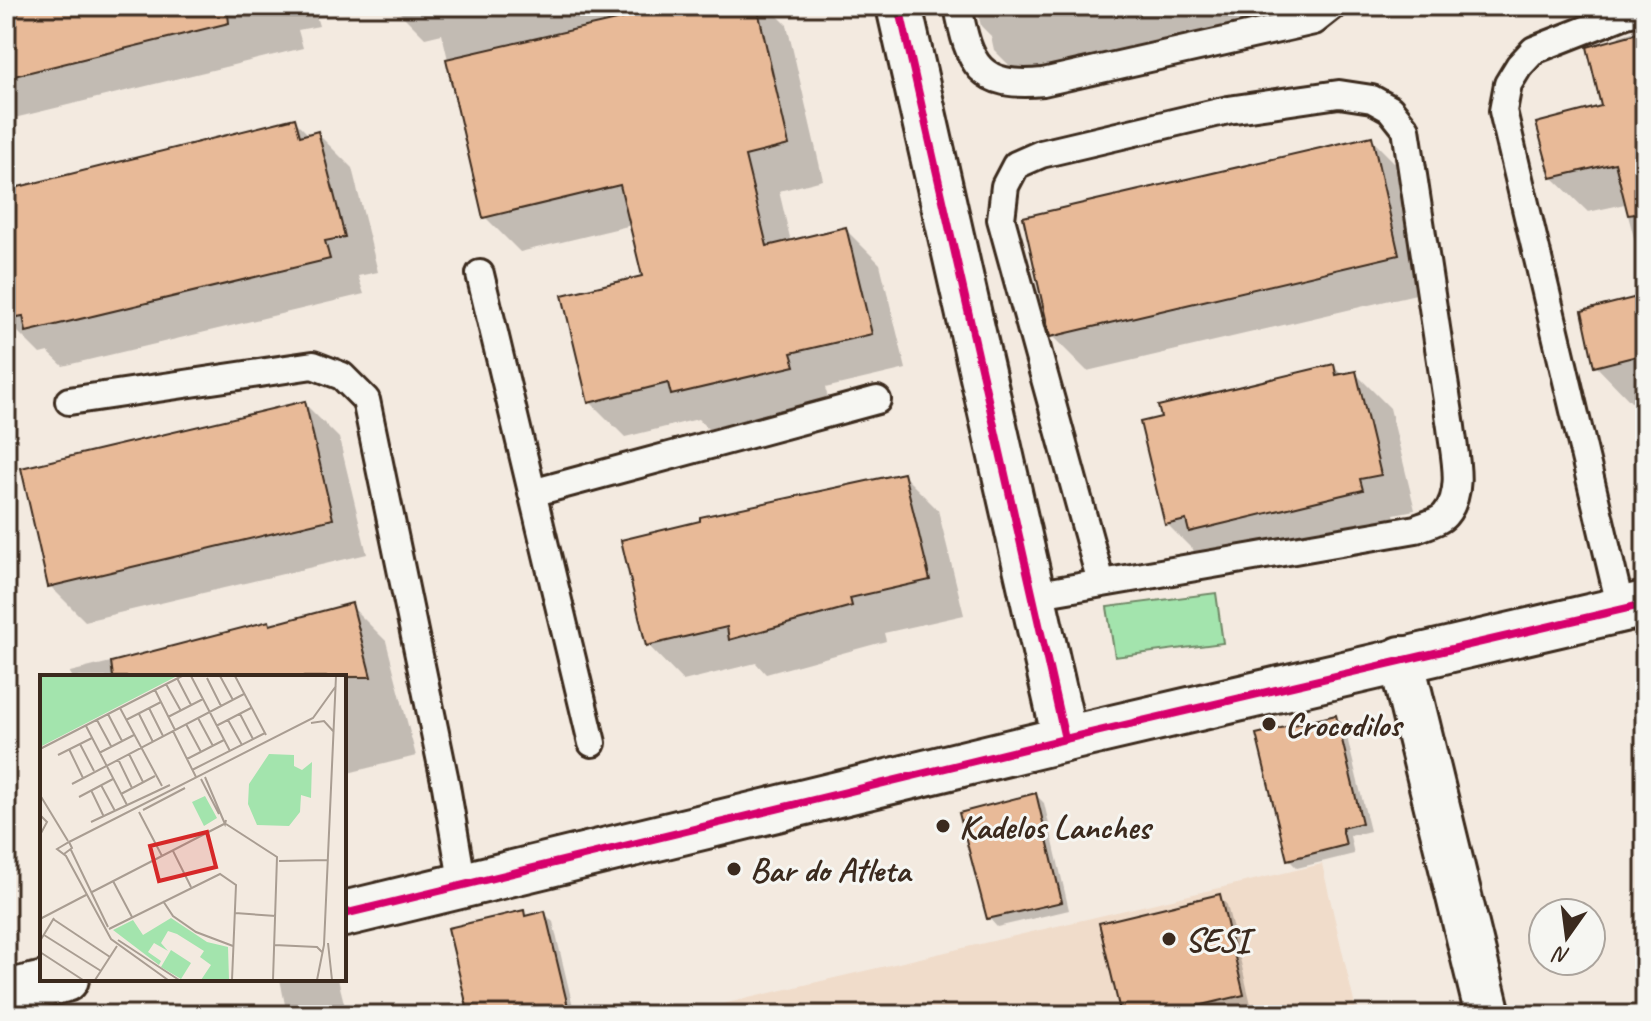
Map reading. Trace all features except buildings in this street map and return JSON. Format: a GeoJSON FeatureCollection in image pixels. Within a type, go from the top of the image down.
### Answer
{"type":"FeatureCollection","features":[{"type":"Feature","properties":{"kind":"street"},"geometry":{"type":"LineString","coordinates":[[899,6],[1065,739]]}},
{"type":"Feature","properties":{"kind":"street"},"geometry":{"type":"LineString","coordinates":[[346,914],[1065,739],[1633,606]]}},
{"type":"Feature","properties":{"kind":"street"},"geometry":{"type":"LineString","coordinates":[[1401,659],[1488,1015]]}},
{"type":"Feature","properties":{"kind":"street"},"geometry":{"type":"LineString","coordinates":[[6,993],[57,981]]}},
{"type":"Feature","properties":{"kind":"lane"},"geometry":{"type":"LineString","coordinates":[[958,6],[970,50],[982,72],[1014,84],[1043,82],[1314,21],[1333,6]]}},
{"type":"Feature","properties":{"kind":"lane"},"geometry":{"type":"LineString","coordinates":[[1633,606],[1503,111],[1508,84],[1534,50],[1626,14],[1645,10]]}},
{"type":"Feature","properties":{"kind":"lane"},"geometry":{"type":"LineString","coordinates":[[1033,595],[1416,529],[1443,517],[1455,499],[1457,474],[1451,427],[1406,129],[1390,109],[1372,99],[1339,94],[1228,110],[1041,154],[1016,165],[1005,186],[1001,219],[1101,582]]}},
{"type":"Feature","properties":{"kind":"lane"},"geometry":{"type":"LineString","coordinates":[[480,274],[592,743]]}},
{"type":"Feature","properties":{"kind":"lane"},"geometry":{"type":"LineString","coordinates":[[69,401],[313,365],[342,376],[366,400],[446,786],[463,886]]}},
{"type":"Feature","properties":{"kind":"lane"},"geometry":{"type":"LineString","coordinates":[[532,493],[877,400]]}},
{"type":"Feature","properties":{"kind":"shaded area","name":"SESI"},"geometry":{"type":"Polygon","coordinates":[[[1322,864],[1357,1015],[676,1015],[1322,864]]]}},
{"type":"Feature","properties":{"kind":"green space"},"geometry":{"type":"Polygon","coordinates":[[[1216,593],[1223,643],[1115,657],[1107,607],[1216,593]]]}},
{"type":"Feature","properties":{"kind":"cycle path"},"geometry":{"type":"LineString","coordinates":[[899,6],[1065,739]]}},
{"type":"Feature","properties":{"kind":"cycle path"},"geometry":{"type":"LineString","coordinates":[[346,914],[1065,739],[1645,604]]}},
{"type":"Feature","properties":{"kind":"place","name":"Crocodilos"},"geometry":{"type":"Point","coordinates":[1269,724]}},
{"type":"Feature","properties":{"kind":"place","name":"Kadelos Lanches"},"geometry":{"type":"Point","coordinates":[943,826]}},
{"type":"Feature","properties":{"kind":"place","name":"Bar do Atleta"},"geometry":{"type":"Point","coordinates":[734,869]}},
{"type":"Feature","properties":{"kind":"place","name":"SESI"},"geometry":{"type":"Point","coordinates":[1169,939]}}]}
